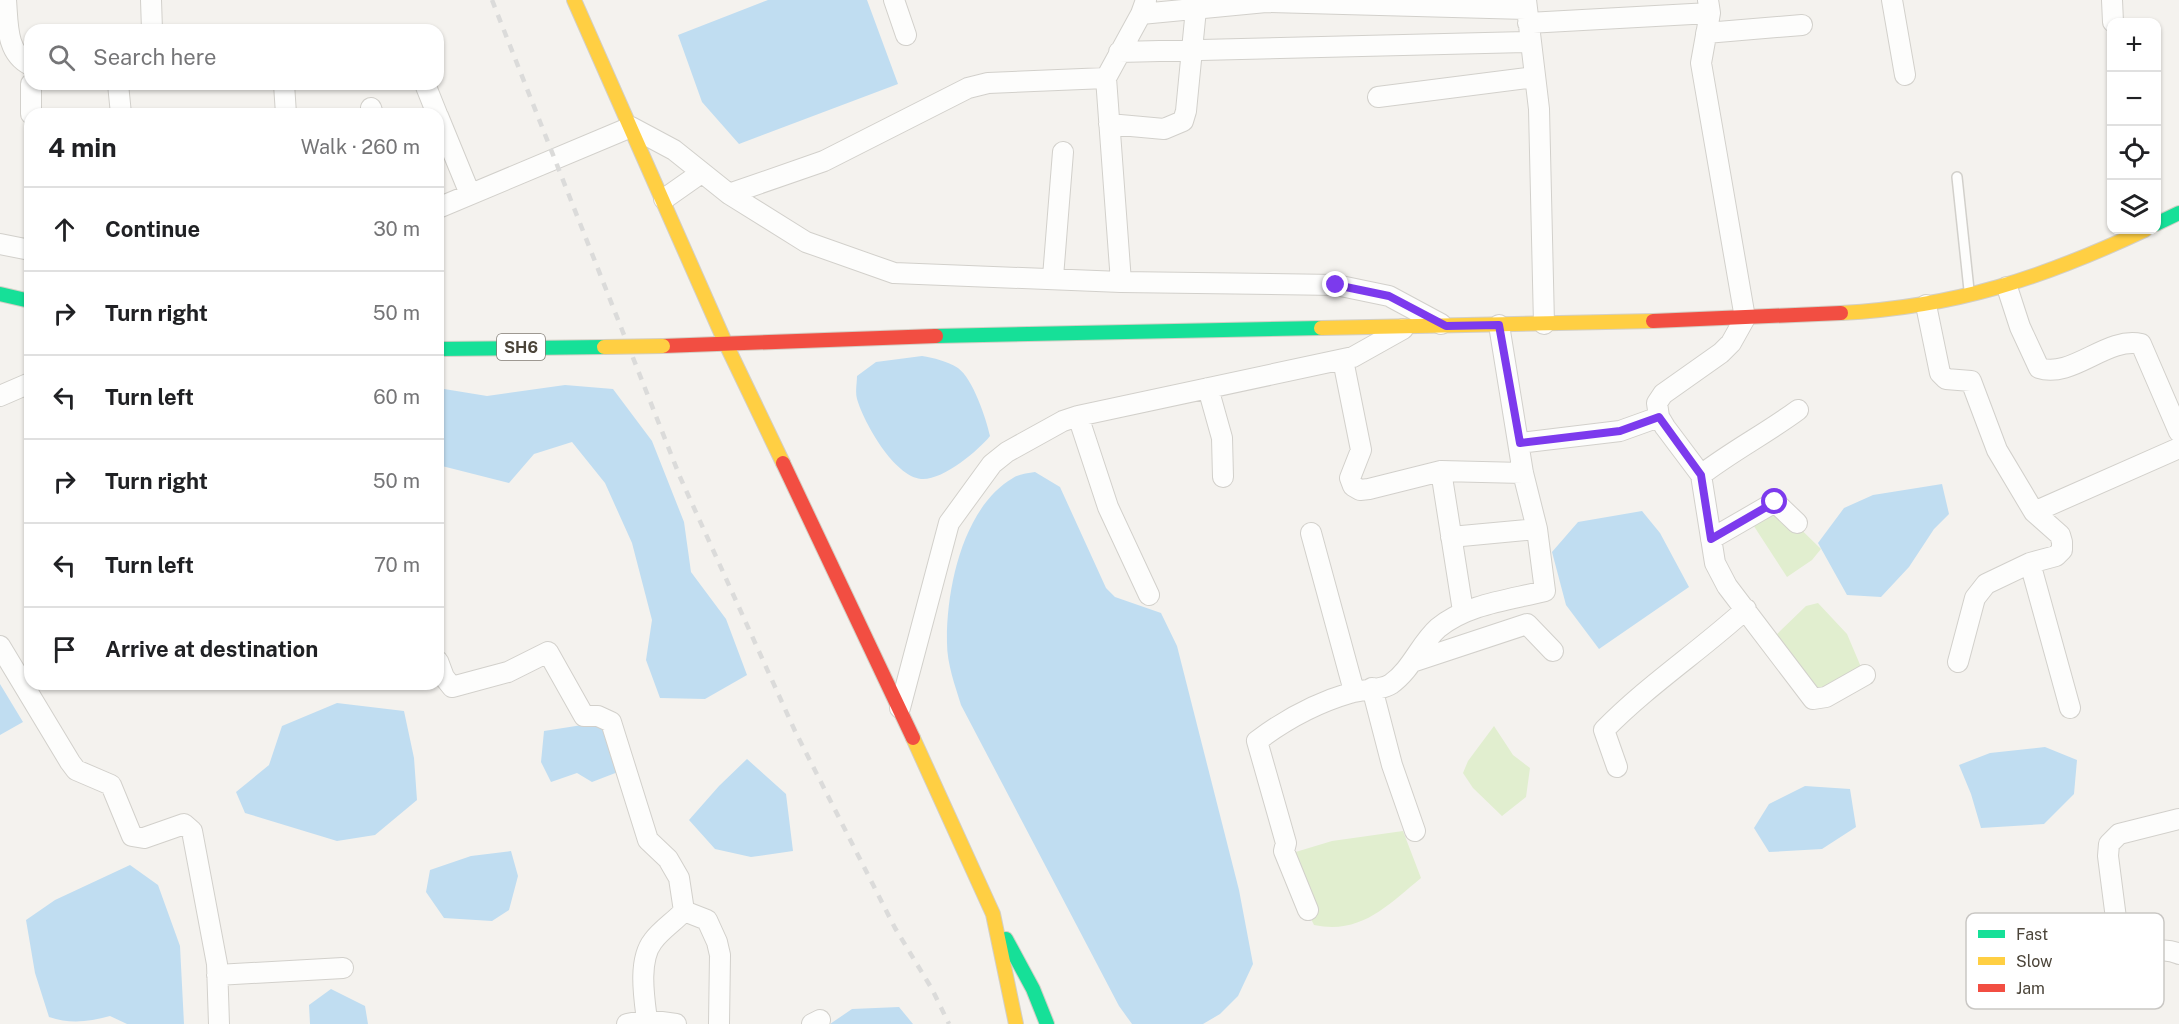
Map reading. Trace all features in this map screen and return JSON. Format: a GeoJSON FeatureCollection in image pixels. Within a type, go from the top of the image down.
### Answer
{"type":"FeatureCollection","features":[{"type":"Feature","properties":{"kind":"main road"},"geometry":{"type":"LineString","coordinates":[[574,0],[725,342],[900,708],[993,914],[1033,989],[1047,1024]]}},
{"type":"Feature","properties":{"kind":"main road"},"geometry":{"type":"LineString","coordinates":[[2161,222],[2179,213]]}},
{"type":"Feature","properties":{"kind":"main road","name":"SH6"},"geometry":{"type":"LineString","coordinates":[[444,349],[663,346],[725,342],[1168,330],[1406,328],[1745,318],[1858,312],[1926,305],[2007,287],[2081,260],[2136,234]]}},
{"type":"Feature","properties":{"kind":"main road"},"geometry":{"type":"LineString","coordinates":[[0,294],[24,300]]}},
{"type":"Feature","properties":{"kind":"main road"},"geometry":{"type":"LineString","coordinates":[[993,914],[1016,1024]]}},
{"type":"Feature","properties":{"kind":"street"},"geometry":{"type":"LineString","coordinates":[[6,0],[9,36],[15,53],[24,62]]}},
{"type":"Feature","properties":{"kind":"street"},"geometry":{"type":"LineString","coordinates":[[151,0],[152,24]]}},
{"type":"Feature","properties":{"kind":"street"},"geometry":{"type":"LineString","coordinates":[[894,0],[906,36]]}},
{"type":"Feature","properties":{"kind":"street"},"geometry":{"type":"LineString","coordinates":[[1892,0],[1905,75]]}},
{"type":"Feature","properties":{"kind":"street"},"geometry":{"type":"LineString","coordinates":[[2112,0],[2113,18]]}},
{"type":"Feature","properties":{"kind":"street"},"geometry":{"type":"LineString","coordinates":[[1121,282],[1106,78],[1143,7],[1196,9],[1266,2],[1527,19]]}},
{"type":"Feature","properties":{"kind":"street"},"geometry":{"type":"LineString","coordinates":[[1119,52],[1192,51],[1612,9],[1709,7],[1701,52],[1702,72],[1745,318],[1731,344],[1663,394],[1657,404],[1659,417],[1701,475],[1715,563],[1727,586],[1813,699],[1826,697],[1865,675]]}},
{"type":"Feature","properties":{"kind":"street"},"geometry":{"type":"LineString","coordinates":[[1109,124],[1164,129],[1183,121],[1196,9]]}},
{"type":"Feature","properties":{"kind":"street"},"geometry":{"type":"LineString","coordinates":[[1527,19],[1539,109],[1544,324]]}},
{"type":"Feature","properties":{"kind":"street"},"geometry":{"type":"LineString","coordinates":[[1706,33],[1802,25]]}},
{"type":"Feature","properties":{"kind":"street"},"geometry":{"type":"LineString","coordinates":[[1378,97],[1535,77]]}},
{"type":"Feature","properties":{"kind":"street"},"geometry":{"type":"LineString","coordinates":[[729,194],[824,161],[968,88],[988,83],[1106,78]]}},
{"type":"Feature","properties":{"kind":"street"},"geometry":{"type":"LineString","coordinates":[[31,90],[31,108]]}},
{"type":"Feature","properties":{"kind":"street"},"geometry":{"type":"LineString","coordinates":[[119,90],[120,108]]}},
{"type":"Feature","properties":{"kind":"street"},"geometry":{"type":"LineString","coordinates":[[285,90],[286,108]]}},
{"type":"Feature","properties":{"kind":"street"},"geometry":{"type":"LineString","coordinates":[[428,90],[435,108]]}},
{"type":"Feature","properties":{"kind":"street"},"geometry":{"type":"LineString","coordinates":[[444,205],[631,127],[674,150],[701,174],[729,194],[806,242],[894,273],[1053,277],[1121,282],[1336,285],[1389,296],[1446,326]]}},
{"type":"Feature","properties":{"kind":"street"},"geometry":{"type":"LineString","coordinates":[[444,130],[470,194]]}},
{"type":"Feature","properties":{"kind":"street"},"geometry":{"type":"LineString","coordinates":[[1053,277],[1063,152]]}},
{"type":"Feature","properties":{"kind":"street"},"geometry":{"type":"LineString","coordinates":[[663,199],[701,174]]}},
{"type":"Feature","properties":{"kind":"street"},"geometry":{"type":"LineString","coordinates":[[0,244],[24,249]]}},
{"type":"Feature","properties":{"kind":"street"},"geometry":{"type":"LineString","coordinates":[[2007,287],[2020,327],[2039,368],[2055,369],[2126,344],[2141,344],[2179,432]]}},
{"type":"Feature","properties":{"kind":"street"},"geometry":{"type":"LineString","coordinates":[[1926,305],[1940,373],[1946,379],[1971,381],[1997,450],[2034,512],[2060,535],[2062,542],[2062,550],[2056,556],[2030,563],[1979,589],[1958,662]]}},
{"type":"Feature","properties":{"kind":"street"},"geometry":{"type":"LineString","coordinates":[[1308,910],[1284,851],[1286,843],[1257,741],[1316,703],[1389,685],[1415,661],[1437,630],[1463,611],[1545,591],[1537,528],[1524,473],[1499,325]]}},
{"type":"Feature","properties":{"kind":"street"},"geometry":{"type":"LineString","coordinates":[[900,708],[949,523],[992,464],[1017,446],[1063,421],[1078,416],[1342,360],[1364,353],[1406,328]]}},
{"type":"Feature","properties":{"kind":"street"},"geometry":{"type":"LineString","coordinates":[[1342,360],[1361,450],[1350,478],[1353,486],[1360,490],[1369,489],[1441,471],[1524,473]]}},
{"type":"Feature","properties":{"kind":"street"},"geometry":{"type":"LineString","coordinates":[[0,396],[24,386]]}},
{"type":"Feature","properties":{"kind":"street"},"geometry":{"type":"LineString","coordinates":[[1208,388],[1222,438],[1223,477]]}},
{"type":"Feature","properties":{"kind":"street"},"geometry":{"type":"LineString","coordinates":[[1701,475],[1730,453],[1773,429],[1798,410]]}},
{"type":"Feature","properties":{"kind":"street"},"geometry":{"type":"LineString","coordinates":[[1078,416],[1107,507],[1149,595]]}},
{"type":"Feature","properties":{"kind":"street"},"geometry":{"type":"LineString","coordinates":[[1520,443],[1620,431],[1659,417]]}},
{"type":"Feature","properties":{"kind":"street"},"geometry":{"type":"LineString","coordinates":[[2034,512],[2179,448]]}},
{"type":"Feature","properties":{"kind":"street"},"geometry":{"type":"LineString","coordinates":[[1441,471],[1463,611]]}},
{"type":"Feature","properties":{"kind":"street"},"geometry":{"type":"LineString","coordinates":[[1711,539],[1775,502],[1797,523]]}},
{"type":"Feature","properties":{"kind":"street"},"geometry":{"type":"LineString","coordinates":[[1451,537],[1537,528]]}},
{"type":"Feature","properties":{"kind":"street"},"geometry":{"type":"LineString","coordinates":[[1311,533],[1363,690],[1415,831]]}},
{"type":"Feature","properties":{"kind":"street"},"geometry":{"type":"LineString","coordinates":[[2030,563],[2070,708]]}},
{"type":"Feature","properties":{"kind":"street"},"geometry":{"type":"LineString","coordinates":[[1617,767],[1604,730],[1666,673],[1706,645],[1746,609]]}},
{"type":"Feature","properties":{"kind":"street"},"geometry":{"type":"LineString","coordinates":[[1415,661],[1527,624],[1553,651]]}},
{"type":"Feature","properties":{"kind":"street"},"geometry":{"type":"LineString","coordinates":[[0,646],[24,686]]}},
{"type":"Feature","properties":{"kind":"street"},"geometry":{"type":"LineString","coordinates":[[444,677],[452,687],[508,672],[548,652],[584,716],[598,716],[611,722],[648,840],[668,859],[679,878],[684,911]]}},
{"type":"Feature","properties":{"kind":"street"},"geometry":{"type":"LineString","coordinates":[[27,690],[76,770],[111,785],[132,836],[144,838],[178,825],[189,826],[195,842],[217,975],[219,1024]]}},
{"type":"Feature","properties":{"kind":"street"},"geometry":{"type":"LineString","coordinates":[[2115,913],[2108,856],[2109,844],[2119,834],[2179,819]]}},
{"type":"Feature","properties":{"kind":"street"},"geometry":{"type":"LineString","coordinates":[[648,1020],[645,1002],[647,953],[653,941],[684,911]]}},
{"type":"Feature","properties":{"kind":"street"},"geometry":{"type":"LineString","coordinates":[[684,911],[707,921],[717,942],[720,975],[719,1024]]}},
{"type":"Feature","properties":{"kind":"street"},"geometry":{"type":"LineString","coordinates":[[2164,950],[2170,949],[2179,954]]}},
{"type":"Feature","properties":{"kind":"street"},"geometry":{"type":"LineString","coordinates":[[217,975],[343,968]]}},
{"type":"Feature","properties":{"kind":"street"},"geometry":{"type":"LineString","coordinates":[[627,1024],[648,1020],[676,1024]]}},
{"type":"Feature","properties":{"kind":"lane"},"geometry":{"type":"LineString","coordinates":[[1957,177],[1970,296]]}},
{"type":"Feature","properties":{"kind":"green space"},"geometry":{"type":"Polygon","coordinates":[[[1775,504],[1821,549],[1812,560],[1787,577],[1748,517],[1775,504]]]}},
{"type":"Feature","properties":{"kind":"green space"},"geometry":{"type":"Polygon","coordinates":[[[1818,603],[1847,634],[1861,667],[1825,688],[1815,690],[1775,636],[1806,606],[1818,603]]]}},
{"type":"Feature","properties":{"kind":"green space"},"geometry":{"type":"Polygon","coordinates":[[[1494,726],[1513,755],[1530,768],[1526,797],[1502,816],[1473,788],[1463,773],[1468,761],[1494,726]]]}},
{"type":"Feature","properties":{"kind":"green space"},"geometry":{"type":"Polygon","coordinates":[[[1403,831],[1421,878],[1385,907],[1360,922],[1331,927],[1314,925],[1290,877],[1289,854],[1332,841],[1403,831]]]}},
{"type":"Feature","properties":{"kind":"water"},"geometry":{"type":"Polygon","coordinates":[[[768,0],[867,0],[898,84],[739,144],[702,102],[678,35],[768,0]]]}},
{"type":"Feature","properties":{"kind":"water"},"geometry":{"type":"Polygon","coordinates":[[[922,356],[949,363],[964,373],[978,399],[990,436],[968,457],[949,470],[930,478],[921,479],[901,469],[882,447],[866,421],[857,399],[856,390],[857,376],[876,362],[922,356]]]}},
{"type":"Feature","properties":{"kind":"water"},"geometry":{"type":"Polygon","coordinates":[[[565,385],[613,389],[652,441],[684,522],[691,572],[726,619],[747,675],[705,699],[660,698],[646,660],[652,620],[632,543],[605,483],[572,442],[534,454],[509,483],[444,467],[444,389],[487,396],[565,385]]]}},
{"type":"Feature","properties":{"kind":"water"},"geometry":{"type":"Polygon","coordinates":[[[1035,472],[1060,487],[1106,588],[1115,597],[1161,613],[1177,646],[1239,890],[1253,964],[1238,996],[1220,1014],[1203,1024],[1132,1024],[1119,1006],[961,705],[954,682],[947,651],[947,622],[954,575],[961,551],[981,508],[996,491],[1015,477],[1035,472]]]}},
{"type":"Feature","properties":{"kind":"water"},"geometry":{"type":"Polygon","coordinates":[[[1942,484],[1949,514],[1934,529],[1909,567],[1881,597],[1847,595],[1818,543],[1844,508],[1873,495],[1942,484]]]}},
{"type":"Feature","properties":{"kind":"water"},"geometry":{"type":"Polygon","coordinates":[[[1642,511],[1660,533],[1689,587],[1599,649],[1566,605],[1552,552],[1578,522],[1642,511]]]}},
{"type":"Feature","properties":{"kind":"water"},"geometry":{"type":"Polygon","coordinates":[[[0,684],[23,722],[0,735],[0,684]]]}},
{"type":"Feature","properties":{"kind":"water"},"geometry":{"type":"Polygon","coordinates":[[[337,703],[404,711],[414,758],[417,800],[375,835],[337,841],[245,813],[236,792],[269,765],[282,726],[337,703]]]}},
{"type":"Feature","properties":{"kind":"water"},"geometry":{"type":"Polygon","coordinates":[[[595,723],[601,726],[618,772],[592,782],[577,773],[551,782],[541,762],[544,731],[595,723]]]}},
{"type":"Feature","properties":{"kind":"water"},"geometry":{"type":"Polygon","coordinates":[[[2045,747],[2077,760],[2074,794],[2044,824],[1981,828],[1959,765],[1990,753],[2045,747]]]}},
{"type":"Feature","properties":{"kind":"water"},"geometry":{"type":"Polygon","coordinates":[[[747,759],[786,794],[793,851],[751,857],[715,849],[689,820],[747,759]]]}},
{"type":"Feature","properties":{"kind":"water"},"geometry":{"type":"Polygon","coordinates":[[[1805,786],[1850,789],[1856,827],[1822,849],[1769,852],[1754,828],[1769,804],[1805,786]]]}},
{"type":"Feature","properties":{"kind":"water"},"geometry":{"type":"Polygon","coordinates":[[[511,851],[518,876],[509,910],[492,921],[444,918],[426,892],[430,870],[471,856],[511,851]]]}},
{"type":"Feature","properties":{"kind":"water"},"geometry":{"type":"Polygon","coordinates":[[[130,865],[158,885],[180,946],[184,1024],[127,1024],[110,1016],[79,1021],[64,1021],[49,1017],[35,973],[26,920],[55,900],[130,865]]]}},
{"type":"Feature","properties":{"kind":"water"},"geometry":{"type":"Polygon","coordinates":[[[331,989],[365,1006],[368,1024],[310,1024],[309,1005],[331,989]]]}},
{"type":"Feature","properties":{"kind":"water"},"geometry":{"type":"Polygon","coordinates":[[[899,1007],[913,1024],[830,1024],[852,1009],[899,1007]]]}},
{"type":"Feature","properties":{"kind":"railway"},"geometry":{"type":"LineString","coordinates":[[492,0],[680,477],[795,731],[895,928],[932,989],[949,1024]]}},
{"type":"Feature","properties":{"kind":"traffic: fast"},"geometry":{"type":"LineString","coordinates":[[2161,222],[2179,213]]}},
{"type":"Feature","properties":{"kind":"traffic: fast"},"geometry":{"type":"LineString","coordinates":[[0,294],[24,300]]}},
{"type":"Feature","properties":{"kind":"traffic: fast"},"geometry":{"type":"LineString","coordinates":[[936,336],[1321,328]]}},
{"type":"Feature","properties":{"kind":"traffic: fast"},"geometry":{"type":"LineString","coordinates":[[444,349],[604,347]]}},
{"type":"Feature","properties":{"kind":"traffic: fast"},"geometry":{"type":"LineString","coordinates":[[1006,939],[1033,989],[1047,1024]]}},
{"type":"Feature","properties":{"kind":"traffic: slow"},"geometry":{"type":"LineString","coordinates":[[574,0],[725,342],[783,463]]}},
{"type":"Feature","properties":{"kind":"traffic: slow"},"geometry":{"type":"LineString","coordinates":[[1841,313],[1883,310],[1961,297],[2034,276],[2136,234]]}},
{"type":"Feature","properties":{"kind":"traffic: slow"},"geometry":{"type":"LineString","coordinates":[[1321,328],[1653,321]]}},
{"type":"Feature","properties":{"kind":"traffic: slow"},"geometry":{"type":"LineString","coordinates":[[604,347],[663,346]]}},
{"type":"Feature","properties":{"kind":"traffic: slow"},"geometry":{"type":"LineString","coordinates":[[913,738],[993,914],[1016,1024]]}},
{"type":"Feature","properties":{"kind":"traffic: jam"},"geometry":{"type":"LineString","coordinates":[[1653,321],[1841,313]]}},
{"type":"Feature","properties":{"kind":"traffic: jam"},"geometry":{"type":"LineString","coordinates":[[663,346],[936,336]]}},
{"type":"Feature","properties":{"kind":"traffic: jam"},"geometry":{"type":"LineString","coordinates":[[783,463],[913,738]]}},
{"type":"Feature","properties":{"kind":"route"},"geometry":{"type":"LineString","coordinates":[[1336,285],[1361,288],[1389,296],[1446,326],[1499,325],[1520,443],[1620,431],[1659,417],[1701,475],[1711,539],[1738,521],[1775,502]]}}]}
